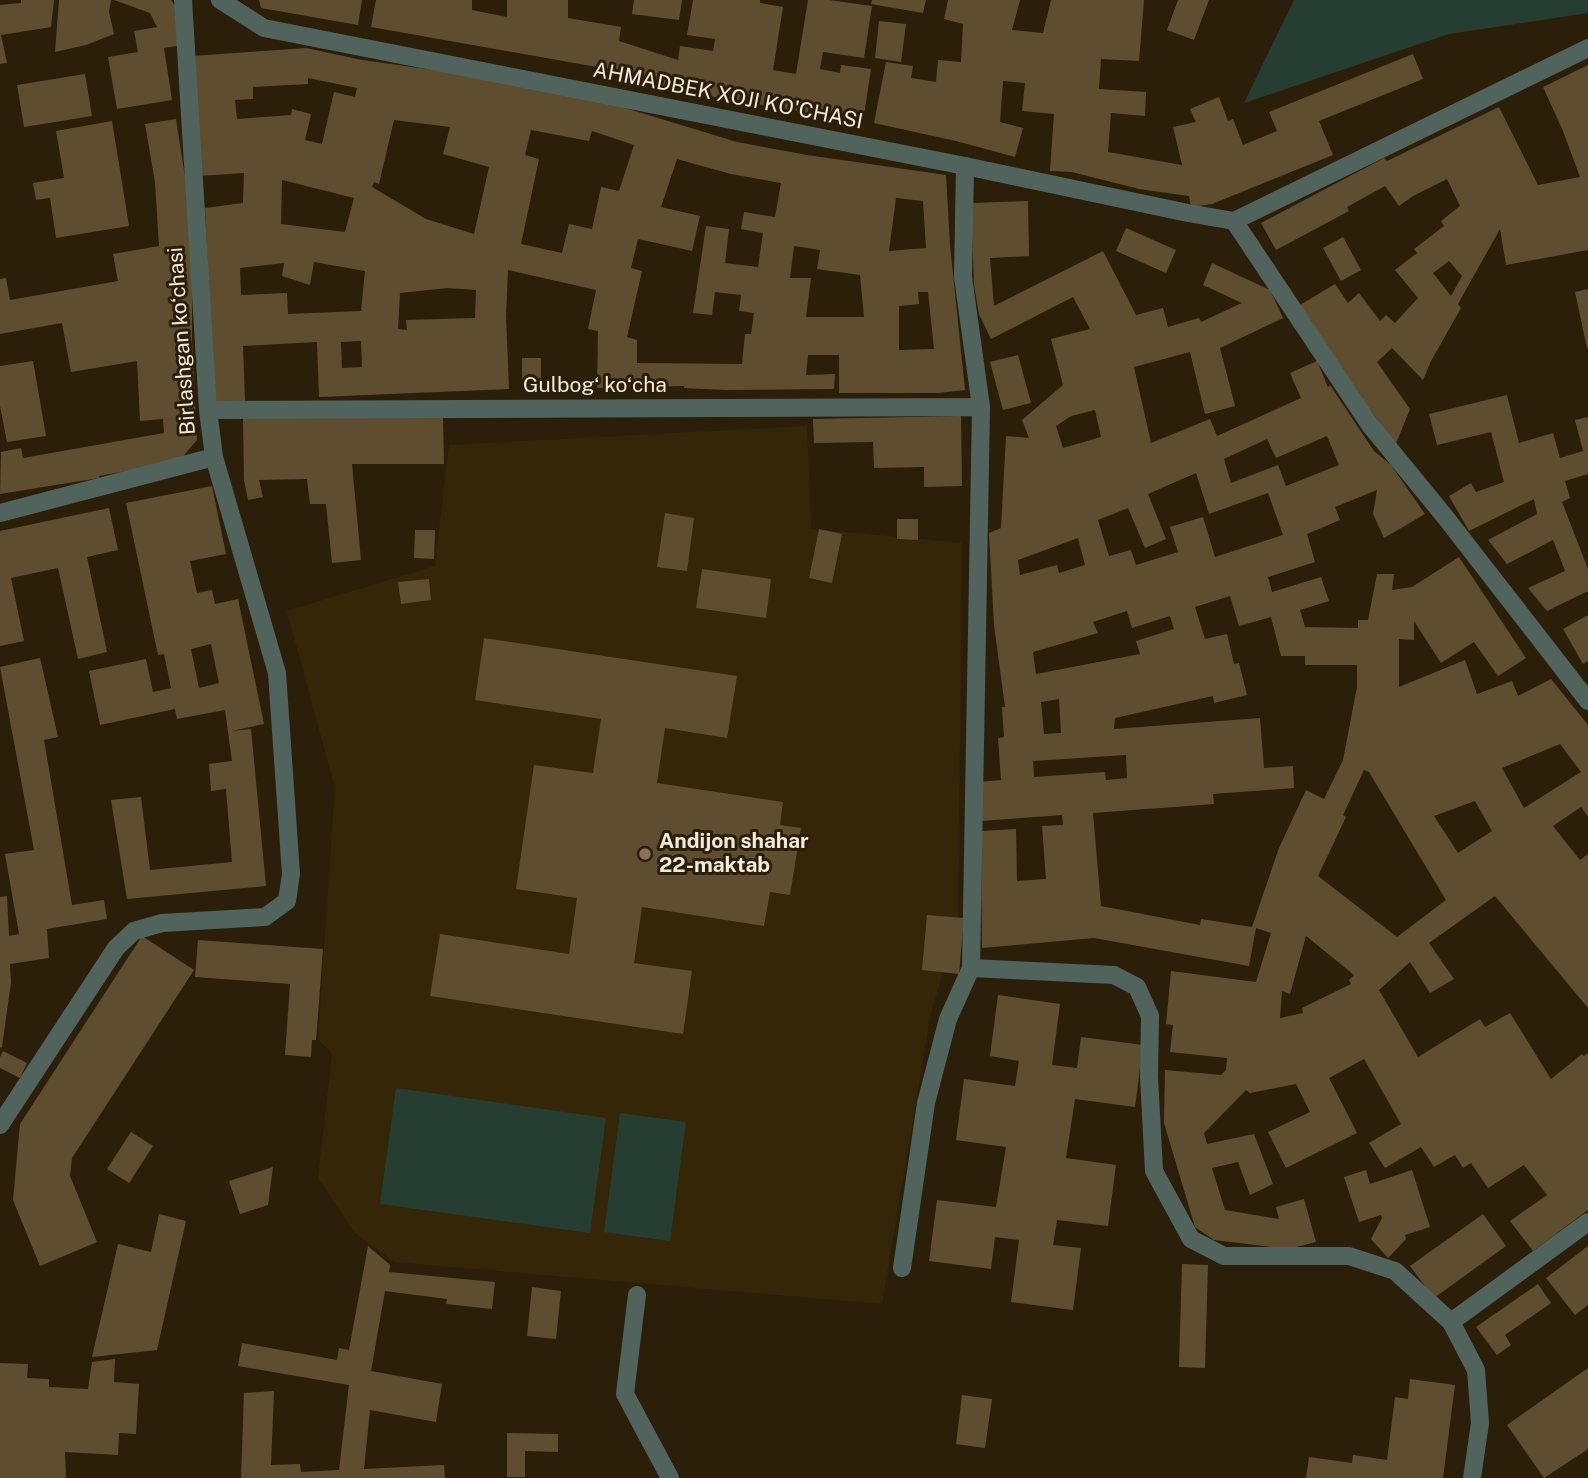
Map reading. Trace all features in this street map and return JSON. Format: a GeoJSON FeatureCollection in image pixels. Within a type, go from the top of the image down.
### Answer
{"type":"FeatureCollection","features":[{"type":"Feature","properties":{"kind":"street","name":"Birlashgan koʻchasi"},"geometry":{"type":"LineString","coordinates":[[0,513],[214,457],[208,410],[183,0]]}},
{"type":"Feature","properties":{"kind":"street","name":"AHMADBEK XOJI KO'CHASI"},"geometry":{"type":"LineString","coordinates":[[220,0],[264,28],[965,166],[1188,214],[1234,221]]}},
{"type":"Feature","properties":{"kind":"street"},"geometry":{"type":"LineString","coordinates":[[1588,48],[1234,221],[1370,425],[1588,701]]}},
{"type":"Feature","properties":{"kind":"street"},"geometry":{"type":"LineString","coordinates":[[902,1268],[926,1103],[948,1019],[971,968],[981,407],[962,277],[965,166]]}},
{"type":"Feature","properties":{"kind":"street","name":"Gulbogʻ koʻcha"},"geometry":{"type":"LineString","coordinates":[[208,410],[981,407]]}},
{"type":"Feature","properties":{"kind":"street"},"geometry":{"type":"LineString","coordinates":[[0,1125],[116,948],[134,931],[162,923],[265,917],[288,901],[291,874],[277,673],[214,457]]}},
{"type":"Feature","properties":{"kind":"street"},"geometry":{"type":"LineString","coordinates":[[971,968],[1114,975],[1137,987],[1150,1016],[1149,1077],[1154,1171],[1191,1239],[1224,1256],[1349,1256],[1395,1271],[1451,1322],[1476,1370],[1480,1423],[1472,1478]]}},
{"type":"Feature","properties":{"kind":"street"},"geometry":{"type":"LineString","coordinates":[[1451,1322],[1588,1222]]}},
{"type":"Feature","properties":{"kind":"street"},"geometry":{"type":"LineString","coordinates":[[637,1295],[625,1394],[670,1478]]}},
{"type":"Feature","properties":{"kind":"shaded area","name":"Andijon shahar 22-maktab"},"geometry":{"type":"Polygon","coordinates":[[[807,426],[811,529],[962,543],[958,919],[930,1017],[882,1304],[394,1262],[354,1232],[318,1178],[332,1054],[318,1039],[335,788],[287,611],[435,566],[449,445],[807,426]]]}},
{"type":"Feature","properties":{"kind":"green space"},"geometry":{"type":"Polygon","coordinates":[[[1294,0],[1588,0],[1588,13],[1449,34],[1244,103],[1294,0]]]}},
{"type":"Feature","properties":{"kind":"green space"},"geometry":{"type":"Polygon","coordinates":[[[396,1088],[606,1118],[590,1233],[380,1204],[396,1088]]]}},
{"type":"Feature","properties":{"kind":"green space"},"geometry":{"type":"Polygon","coordinates":[[[620,1113],[686,1122],[670,1241],[604,1232],[620,1113]]]}},
{"type":"Feature","properties":{"kind":"building"},"geometry":{"type":"Polygon","coordinates":[[[21,0],[54,0],[51,27],[1,35],[7,63],[0,64],[0,5],[21,3],[21,0]]]}},
{"type":"Feature","properties":{"kind":"building"},"geometry":{"type":"Polygon","coordinates":[[[59,0],[111,0],[109,12],[114,34],[86,45],[55,52],[59,0]]]}},
{"type":"Feature","properties":{"kind":"building"},"geometry":{"type":"Polygon","coordinates":[[[114,0],[171,0],[177,9],[183,45],[164,48],[172,100],[117,109],[108,57],[138,52],[134,31],[157,27],[150,13],[114,0]]]}},
{"type":"Feature","properties":{"kind":"building"},"geometry":{"type":"Polygon","coordinates":[[[259,0],[362,0],[358,25],[261,8],[259,0]]]}},
{"type":"Feature","properties":{"kind":"building"},"geometry":{"type":"Polygon","coordinates":[[[376,0],[472,0],[472,10],[507,17],[507,0],[568,0],[568,18],[621,27],[619,41],[678,60],[680,46],[713,51],[715,39],[687,35],[693,0],[760,0],[760,3],[783,7],[773,70],[796,74],[808,0],[872,6],[864,58],[823,52],[820,69],[840,73],[841,65],[871,69],[863,122],[673,90],[614,70],[371,27],[376,0]]]}},
{"type":"Feature","properties":{"kind":"building"},"geometry":{"type":"Polygon","coordinates":[[[634,0],[682,0],[679,20],[632,14],[634,0]]]}},
{"type":"Feature","properties":{"kind":"building"},"geometry":{"type":"Polygon","coordinates":[[[872,0],[926,0],[923,13],[871,4],[872,0]]]}},
{"type":"Feature","properties":{"kind":"building"},"geometry":{"type":"Polygon","coordinates":[[[948,0],[1020,0],[1012,30],[1043,33],[1051,0],[1144,0],[1139,61],[1101,59],[1099,89],[1146,92],[1145,116],[1111,113],[1108,152],[1182,165],[1173,127],[1196,122],[1190,109],[1219,97],[1228,121],[1233,119],[1243,145],[1277,131],[1269,112],[1413,54],[1423,79],[1319,121],[1333,155],[1212,204],[1191,207],[1189,196],[1139,189],[1072,172],[1050,171],[1054,114],[1022,111],[1025,83],[1003,81],[1000,122],[1023,128],[1015,157],[874,123],[886,62],[913,66],[911,78],[936,82],[938,60],[961,62],[963,24],[944,19],[948,0]]]}},
{"type":"Feature","properties":{"kind":"building"},"geometry":{"type":"Polygon","coordinates":[[[1178,0],[1209,0],[1194,40],[1167,30],[1178,0]]]}},
{"type":"Feature","properties":{"kind":"building"},"geometry":{"type":"Polygon","coordinates":[[[879,21],[906,24],[901,62],[875,58],[879,21]]]}},
{"type":"Feature","properties":{"kind":"building"},"geometry":{"type":"Polygon","coordinates":[[[306,48],[362,60],[512,81],[602,101],[737,142],[946,175],[950,245],[965,390],[938,393],[839,393],[839,355],[808,355],[806,375],[835,374],[834,389],[726,390],[684,386],[597,388],[598,331],[588,329],[596,290],[508,270],[506,316],[509,389],[319,397],[317,342],[243,346],[245,401],[214,402],[205,208],[243,203],[244,173],[198,176],[192,56],[306,48]],[[308,78],[308,84],[253,87],[253,99],[235,100],[237,119],[291,115],[292,109],[311,114],[305,140],[322,144],[334,92],[355,97],[357,88],[308,78]],[[394,120],[379,184],[374,182],[372,187],[426,219],[474,234],[489,167],[443,154],[450,127],[394,120]],[[531,130],[525,155],[539,159],[521,244],[562,253],[569,224],[592,229],[601,187],[619,191],[634,145],[592,131],[589,141],[531,130]],[[677,159],[661,207],[700,216],[692,251],[638,239],[631,268],[642,271],[627,337],[637,340],[637,363],[742,364],[745,334],[751,334],[754,313],[739,311],[741,295],[715,292],[712,315],[693,313],[706,226],[729,229],[725,263],[758,267],[763,233],[741,229],[744,212],[775,217],[781,183],[731,174],[677,159]],[[282,180],[281,224],[345,232],[354,198],[282,180]],[[896,198],[889,251],[926,248],[923,201],[896,198]],[[794,246],[790,278],[811,278],[806,317],[864,317],[860,275],[817,269],[820,250],[794,246]],[[314,262],[310,285],[282,276],[284,263],[240,268],[241,295],[287,293],[288,314],[361,311],[365,271],[314,262]],[[447,288],[400,293],[398,329],[407,330],[406,320],[475,318],[476,290],[447,288]],[[918,292],[919,304],[899,306],[899,350],[934,349],[928,292],[918,292]],[[361,341],[341,342],[342,368],[362,367],[361,341]]]}},
{"type":"Feature","properties":{"kind":"building"},"geometry":{"type":"Polygon","coordinates":[[[1588,65],[1588,250],[1506,265],[1500,229],[1458,304],[1461,308],[1423,380],[1392,348],[1377,362],[1410,409],[1395,446],[1300,305],[1335,284],[1348,303],[1359,293],[1380,321],[1386,315],[1395,323],[1418,298],[1395,270],[1417,253],[1414,249],[1444,226],[1441,221],[1460,206],[1447,179],[1399,206],[1385,186],[1347,207],[1349,211],[1276,250],[1261,223],[1384,158],[1387,161],[1499,107],[1538,185],[1580,177],[1543,87],[1588,65]],[[1449,261],[1433,273],[1451,296],[1462,276],[1449,261]]]}},
{"type":"Feature","properties":{"kind":"building"},"geometry":{"type":"Polygon","coordinates":[[[85,74],[92,116],[24,127],[17,85],[85,74]]]}},
{"type":"Feature","properties":{"kind":"building"},"geometry":{"type":"Polygon","coordinates":[[[176,119],[185,177],[192,265],[192,340],[197,440],[179,461],[99,478],[0,494],[1,452],[21,448],[23,458],[164,433],[163,419],[140,421],[137,361],[71,372],[62,323],[0,334],[0,279],[6,278],[10,300],[118,281],[113,254],[159,246],[155,182],[145,124],[176,119]]]}},
{"type":"Feature","properties":{"kind":"building"},"geometry":{"type":"Polygon","coordinates":[[[112,121],[129,226],[56,238],[50,198],[36,200],[33,183],[64,178],[56,131],[112,121]]]}},
{"type":"Feature","properties":{"kind":"building"},"geometry":{"type":"Polygon","coordinates":[[[1028,201],[1029,256],[990,258],[994,306],[1103,251],[1136,315],[1163,308],[1168,327],[1199,318],[1201,322],[1242,303],[1203,285],[1212,263],[1270,290],[1283,318],[1220,348],[1235,406],[1205,414],[1190,352],[1134,367],[1151,443],[1210,419],[1217,436],[1301,398],[1290,373],[1317,361],[1328,387],[1330,385],[1374,451],[1391,465],[1425,514],[1384,538],[1373,514],[1377,490],[1335,507],[1340,520],[1307,534],[1315,562],[1268,577],[1272,592],[1321,577],[1329,601],[1300,610],[1305,627],[1358,628],[1358,620],[1368,620],[1377,574],[1394,574],[1392,590],[1412,587],[1459,557],[1526,658],[1498,676],[1474,642],[1441,663],[1414,621],[1414,640],[1399,639],[1399,687],[1465,660],[1477,694],[1512,681],[1518,696],[1551,679],[1588,725],[1588,817],[1581,807],[1553,826],[1580,860],[1588,854],[1588,1008],[1495,896],[1429,943],[1454,979],[1430,993],[1410,962],[1379,990],[1418,1057],[1480,1019],[1485,1027],[1510,1013],[1551,1079],[1582,1054],[1584,1056],[1588,1053],[1588,1210],[1533,1251],[1510,1221],[1547,1195],[1524,1165],[1488,1188],[1471,1163],[1463,1168],[1455,1155],[1434,1167],[1421,1147],[1385,1168],[1369,1143],[1401,1124],[1364,1059],[1329,1078],[1357,1133],[1286,1168],[1268,1132],[1310,1112],[1296,1084],[1250,1093],[1246,1090],[1204,1133],[1207,1144],[1254,1134],[1273,1184],[1250,1195],[1238,1162],[1212,1168],[1225,1210],[1279,1219],[1276,1207],[1304,1199],[1316,1242],[1288,1249],[1214,1240],[1195,1227],[1164,1123],[1165,1070],[1221,1075],[1226,1070],[1227,1058],[1170,1052],[1173,1025],[1166,1024],[1171,971],[1256,982],[1271,933],[1256,928],[1249,966],[1094,938],[982,948],[981,831],[1016,829],[1017,881],[1046,879],[1042,826],[1063,825],[1062,815],[981,821],[979,782],[1001,780],[998,738],[1004,737],[1002,707],[1005,707],[994,625],[989,533],[1001,528],[1006,436],[1029,438],[1022,420],[1063,385],[1051,339],[1090,329],[1073,297],[991,339],[979,314],[974,285],[971,203],[1028,201]],[[1095,410],[1071,416],[1056,426],[1063,448],[1101,437],[1095,410]],[[1327,436],[1276,458],[1267,439],[1224,459],[1231,483],[1278,465],[1286,486],[1339,465],[1327,436]],[[1196,473],[1148,494],[1166,539],[1145,548],[1128,508],[1098,520],[1109,556],[1131,550],[1136,565],[1178,552],[1170,527],[1203,517],[1215,557],[1283,535],[1268,493],[1209,514],[1196,473]],[[1078,538],[1018,560],[1020,575],[1057,565],[1059,573],[1085,565],[1078,538]],[[1230,596],[1195,607],[1205,639],[1227,634],[1234,664],[1239,663],[1247,695],[1214,703],[1213,696],[1115,718],[1114,729],[1260,718],[1264,768],[1293,766],[1294,788],[1213,794],[1214,804],[1093,813],[1101,906],[1200,925],[1201,919],[1252,927],[1279,848],[1306,790],[1324,799],[1343,760],[1357,687],[1357,665],[1305,665],[1305,656],[1281,656],[1271,617],[1239,626],[1230,596]],[[1127,611],[1093,622],[1098,633],[1033,652],[1036,674],[1140,654],[1136,641],[1174,629],[1170,616],[1132,628],[1127,611]],[[1059,699],[1041,702],[1044,734],[1061,733],[1059,699]],[[1560,744],[1502,768],[1524,808],[1581,772],[1560,744]],[[1126,755],[1033,761],[1034,777],[1105,772],[1106,780],[1127,778],[1126,755]],[[1364,770],[1343,815],[1346,817],[1318,876],[1397,937],[1446,900],[1369,772],[1364,770]],[[1475,801],[1434,816],[1458,853],[1492,831],[1475,801]],[[1306,936],[1290,994],[1282,991],[1280,1018],[1303,1013],[1302,1008],[1351,984],[1349,980],[1354,975],[1306,936]]]}},
{"type":"Feature","properties":{"kind":"building"},"geometry":{"type":"Polygon","coordinates":[[[1126,228],[1176,250],[1166,273],[1116,251],[1126,228]]]}},
{"type":"Feature","properties":{"kind":"building"},"geometry":{"type":"Polygon","coordinates":[[[1343,237],[1361,270],[1341,281],[1323,248],[1343,237]]]}},
{"type":"Feature","properties":{"kind":"building"},"geometry":{"type":"Polygon","coordinates":[[[1588,289],[1588,348],[1587,348],[1575,292],[1588,289]]]}},
{"type":"Feature","properties":{"kind":"building"},"geometry":{"type":"Polygon","coordinates":[[[1018,355],[1031,403],[1003,410],[990,362],[1018,355]]]}},
{"type":"Feature","properties":{"kind":"building"},"geometry":{"type":"Polygon","coordinates":[[[522,358],[541,358],[541,385],[522,385],[522,358]]]}},
{"type":"Feature","properties":{"kind":"building"},"geometry":{"type":"Polygon","coordinates":[[[33,361],[46,436],[7,442],[0,406],[0,366],[33,361]]]}},
{"type":"Feature","properties":{"kind":"building"},"geometry":{"type":"Polygon","coordinates":[[[1507,395],[1519,443],[1553,433],[1560,458],[1583,451],[1575,420],[1588,417],[1588,474],[1565,481],[1570,498],[1562,502],[1588,569],[1588,591],[1547,611],[1528,588],[1565,571],[1553,540],[1507,564],[1488,540],[1537,514],[1534,499],[1469,531],[1449,496],[1471,483],[1476,492],[1504,482],[1491,432],[1437,445],[1429,414],[1507,395]]]}},
{"type":"Feature","properties":{"kind":"building"},"geometry":{"type":"Polygon","coordinates":[[[961,416],[962,486],[924,487],[924,467],[874,468],[873,442],[814,443],[813,419],[961,416]]]}},
{"type":"Feature","properties":{"kind":"building"},"geometry":{"type":"Polygon","coordinates":[[[443,417],[444,464],[352,464],[361,560],[332,563],[326,504],[310,504],[307,479],[259,480],[263,497],[248,500],[244,480],[243,418],[443,417]]]}},
{"type":"Feature","properties":{"kind":"building"},"geometry":{"type":"Polygon","coordinates":[[[212,486],[226,554],[190,561],[197,593],[212,590],[215,604],[238,599],[264,724],[232,731],[251,729],[266,886],[127,899],[111,800],[141,797],[150,870],[232,862],[226,789],[211,791],[209,764],[232,761],[225,710],[177,719],[175,709],[100,725],[89,671],[146,659],[153,692],[171,688],[164,654],[158,655],[126,503],[212,486]],[[211,644],[191,649],[199,688],[219,683],[211,644]]]}},
{"type":"Feature","properties":{"kind":"building"},"geometry":{"type":"Polygon","coordinates":[[[109,508],[118,550],[87,557],[107,652],[78,659],[58,568],[11,578],[24,641],[0,646],[0,531],[109,508]]]}},
{"type":"Feature","properties":{"kind":"building"},"geometry":{"type":"Polygon","coordinates":[[[665,513],[694,518],[687,571],[657,567],[665,513]]]}},
{"type":"Feature","properties":{"kind":"building"},"geometry":{"type":"Polygon","coordinates":[[[897,519],[918,519],[918,540],[897,539],[897,519]]]}},
{"type":"Feature","properties":{"kind":"building"},"geometry":{"type":"Polygon","coordinates":[[[819,529],[842,534],[832,583],[809,578],[819,529]]]}},
{"type":"Feature","properties":{"kind":"building"},"geometry":{"type":"Polygon","coordinates":[[[415,530],[435,530],[434,559],[414,558],[415,530]]]}},
{"type":"Feature","properties":{"kind":"building"},"geometry":{"type":"Polygon","coordinates":[[[702,569],[771,579],[766,618],[696,608],[702,569]]]}},
{"type":"Feature","properties":{"kind":"building"},"geometry":{"type":"Polygon","coordinates":[[[429,579],[431,600],[401,604],[398,582],[429,579]]]}},
{"type":"Feature","properties":{"kind":"building"},"geometry":{"type":"Polygon","coordinates":[[[1588,615],[1588,661],[1583,664],[1563,629],[1588,615]]]}},
{"type":"Feature","properties":{"kind":"building"},"geometry":{"type":"Polygon","coordinates":[[[484,638],[737,676],[727,738],[665,728],[657,783],[783,802],[780,825],[801,828],[790,895],[770,892],[764,926],[642,907],[634,963],[692,971],[683,1034],[430,996],[440,934],[569,954],[577,898],[516,889],[534,765],[593,773],[601,719],[475,700],[484,638]]]}},
{"type":"Feature","properties":{"kind":"building"},"geometry":{"type":"Polygon","coordinates":[[[40,658],[58,737],[44,740],[72,905],[104,900],[107,919],[47,929],[49,958],[10,964],[11,982],[0,1048],[0,897],[7,896],[9,936],[19,934],[5,854],[34,850],[0,667],[40,658]]]}},
{"type":"Feature","properties":{"kind":"building"},"geometry":{"type":"Polygon","coordinates":[[[927,915],[964,918],[959,974],[922,970],[927,915]]]}},
{"type":"Feature","properties":{"kind":"building"},"geometry":{"type":"Polygon","coordinates":[[[142,936],[194,970],[72,1158],[70,1176],[97,1242],[40,1266],[13,1200],[20,1124],[142,936]]]}},
{"type":"Feature","properties":{"kind":"building"},"geometry":{"type":"Polygon","coordinates":[[[198,940],[323,949],[316,1040],[312,1040],[311,1057],[285,1055],[290,984],[195,977],[198,940]]]}},
{"type":"Feature","properties":{"kind":"building"},"geometry":{"type":"Polygon","coordinates":[[[998,995],[1060,1004],[1052,1065],[1077,1068],[1081,1037],[1143,1045],[1135,1107],[1075,1099],[1066,1158],[1116,1165],[1108,1226],[1057,1220],[1053,1245],[1081,1248],[1073,1310],[1011,1302],[1019,1240],[995,1237],[991,1269],[929,1261],[937,1200],[996,1207],[1006,1147],[956,1140],[964,1079],[1015,1086],[1019,1061],[990,1056],[998,995]]]}},
{"type":"Feature","properties":{"kind":"building"},"geometry":{"type":"Polygon","coordinates":[[[3,1051],[27,1063],[20,1078],[0,1068],[3,1051]]]}},
{"type":"Feature","properties":{"kind":"building"},"geometry":{"type":"Polygon","coordinates":[[[131,1132],[153,1146],[129,1183],[107,1169],[131,1132]]]}},
{"type":"Feature","properties":{"kind":"building"},"geometry":{"type":"Polygon","coordinates":[[[273,1167],[268,1205],[240,1214],[229,1181],[273,1167]]]}},
{"type":"Feature","properties":{"kind":"building"},"geometry":{"type":"Polygon","coordinates":[[[1366,1170],[1370,1184],[1412,1170],[1430,1227],[1405,1235],[1406,1239],[1388,1258],[1371,1239],[1381,1215],[1359,1222],[1344,1177],[1366,1170]]]}},
{"type":"Feature","properties":{"kind":"building"},"geometry":{"type":"Polygon","coordinates":[[[159,1214],[186,1221],[157,1350],[92,1357],[118,1244],[151,1252],[159,1214]]]}},
{"type":"Feature","properties":{"kind":"building"},"geometry":{"type":"Polygon","coordinates":[[[1483,1214],[1506,1246],[1434,1298],[1410,1266],[1483,1214]]]}},
{"type":"Feature","properties":{"kind":"building"},"geometry":{"type":"Polygon","coordinates":[[[368,1246],[390,1265],[389,1272],[495,1282],[492,1309],[446,1304],[447,1299],[385,1291],[371,1371],[442,1384],[436,1422],[370,1410],[364,1469],[444,1465],[445,1478],[241,1478],[244,1393],[274,1391],[271,1465],[300,1464],[301,1472],[339,1470],[349,1385],[238,1366],[242,1343],[337,1360],[339,1348],[349,1350],[368,1246]]]}},
{"type":"Feature","properties":{"kind":"building"},"geometry":{"type":"Polygon","coordinates":[[[1588,1246],[1588,1305],[1575,1315],[1546,1278],[1588,1246]]]}},
{"type":"Feature","properties":{"kind":"building"},"geometry":{"type":"Polygon","coordinates":[[[1182,1264],[1208,1265],[1205,1368],[1179,1367],[1182,1264]]]}},
{"type":"Feature","properties":{"kind":"building"},"geometry":{"type":"Polygon","coordinates":[[[1538,1284],[1551,1303],[1505,1335],[1511,1345],[1497,1355],[1476,1327],[1538,1284]]]}},
{"type":"Feature","properties":{"kind":"building"},"geometry":{"type":"Polygon","coordinates":[[[532,1287],[561,1291],[556,1339],[527,1336],[532,1287]]]}},
{"type":"Feature","properties":{"kind":"building"},"geometry":{"type":"Polygon","coordinates":[[[115,1359],[114,1382],[139,1384],[136,1434],[119,1433],[118,1455],[65,1452],[66,1478],[0,1478],[0,1363],[28,1364],[27,1378],[49,1379],[49,1387],[88,1389],[92,1362],[115,1359]]]}},
{"type":"Feature","properties":{"kind":"building"},"geometry":{"type":"Polygon","coordinates":[[[1588,1368],[1588,1449],[1544,1478],[1507,1425],[1588,1368]]]}},
{"type":"Feature","properties":{"kind":"building"},"geometry":{"type":"Polygon","coordinates":[[[1410,1379],[1455,1385],[1443,1478],[1306,1478],[1309,1457],[1352,1463],[1353,1455],[1387,1460],[1395,1397],[1408,1399],[1410,1379]]]}},
{"type":"Feature","properties":{"kind":"building"},"geometry":{"type":"Polygon","coordinates":[[[962,1395],[992,1399],[985,1448],[956,1444],[962,1395]]]}},
{"type":"Feature","properties":{"kind":"building"},"geometry":{"type":"Polygon","coordinates":[[[507,1433],[558,1434],[558,1452],[525,1451],[525,1477],[507,1477],[507,1433]]]}},
{"type":"Feature","properties":{"kind":"place","name":"Andijon shahar 22-maktab"},"geometry":{"type":"Point","coordinates":[645,854]}}]}
